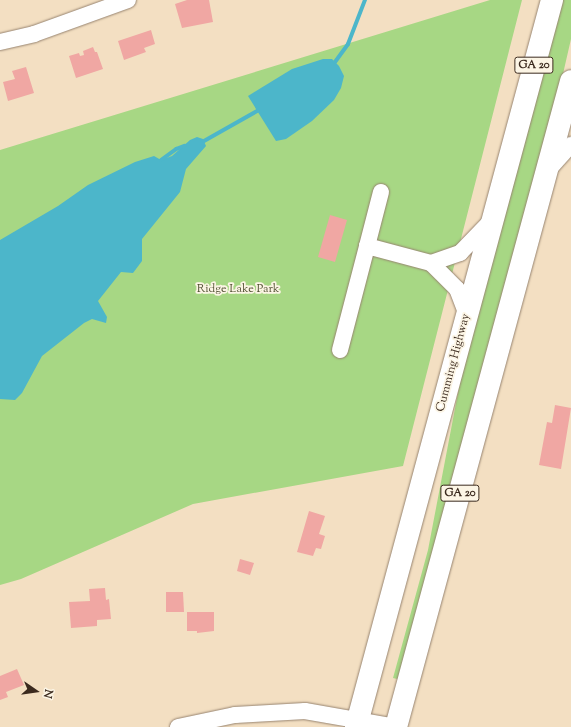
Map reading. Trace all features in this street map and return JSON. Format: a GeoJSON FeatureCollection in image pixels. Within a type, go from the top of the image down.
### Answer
{"type":"FeatureCollection","features":[{"type":"Feature","properties":{"kind":"highway","name":"Cumming Highway"},"geometry":{"type":"LineString","coordinates":[[357,723],[552,0]]}},
{"type":"Feature","properties":{"kind":"highway","name":"GA 20"},"geometry":{"type":"LineString","coordinates":[[396,727],[570,88]]}},
{"type":"Feature","properties":{"kind":"street"},"geometry":{"type":"LineString","coordinates":[[0,42],[34,34],[128,0]]}},
{"type":"Feature","properties":{"kind":"street"},"geometry":{"type":"LineString","coordinates":[[548,169],[571,145]]}},
{"type":"Feature","properties":{"kind":"street"},"geometry":{"type":"LineString","coordinates":[[340,350],[381,192]]}},
{"type":"Feature","properties":{"kind":"street"},"geometry":{"type":"LineString","coordinates":[[431,263],[460,253],[492,220]]}},
{"type":"Feature","properties":{"kind":"street"},"geometry":{"type":"LineString","coordinates":[[367,246],[431,263],[457,289],[467,316]]}},
{"type":"Feature","properties":{"kind":"street"},"geometry":{"type":"LineString","coordinates":[[178,727],[268,711],[305,710],[357,723],[396,727]]}},
{"type":"Feature","properties":{"kind":"green space","name":"Ridge Lake Park"},"geometry":{"type":"Polygon","coordinates":[[[490,0],[522,0],[403,466],[193,504],[21,579],[0,585],[0,150],[490,0]]]}},
{"type":"Feature","properties":{"kind":"green space"},"geometry":{"type":"Polygon","coordinates":[[[557,0],[571,0],[571,39],[557,100],[401,680],[393,678],[428,550],[469,335],[557,0]]]}},
{"type":"Feature","properties":{"kind":"water"},"geometry":{"type":"Polygon","coordinates":[[[323,59],[332,59],[339,66],[344,76],[341,88],[334,100],[312,121],[286,139],[276,141],[248,96],[292,69],[323,59]]]}},
{"type":"Feature","properties":{"kind":"water"},"geometry":{"type":"Polygon","coordinates":[[[197,137],[203,139],[206,146],[186,169],[180,192],[142,239],[142,261],[133,273],[121,272],[98,301],[107,317],[106,323],[92,319],[84,323],[42,356],[22,393],[15,400],[0,399],[0,240],[58,206],[88,185],[135,162],[154,156],[161,160],[172,156],[190,140],[197,137]]]}},
{"type":"Feature","properties":{"kind":"building"},"geometry":{"type":"Polygon","coordinates":[[[187,0],[209,0],[213,22],[182,28],[175,4],[187,0]]]}},
{"type":"Feature","properties":{"kind":"building"},"geometry":{"type":"Polygon","coordinates":[[[151,30],[155,44],[144,48],[146,52],[124,60],[118,41],[151,30]]]}},
{"type":"Feature","properties":{"kind":"building"},"geometry":{"type":"Polygon","coordinates":[[[93,47],[95,52],[97,52],[103,69],[76,78],[69,56],[79,53],[80,56],[84,55],[83,51],[93,47]]]}},
{"type":"Feature","properties":{"kind":"building"},"geometry":{"type":"Polygon","coordinates":[[[26,67],[34,93],[8,101],[3,82],[15,79],[12,71],[26,67]]]}},
{"type":"Feature","properties":{"kind":"building"},"geometry":{"type":"Polygon","coordinates":[[[330,215],[347,220],[335,262],[318,257],[330,215]]]}},
{"type":"Feature","properties":{"kind":"building"},"geometry":{"type":"Polygon","coordinates":[[[555,405],[571,408],[561,469],[539,465],[547,422],[552,423],[555,405]]]}},
{"type":"Feature","properties":{"kind":"building"},"geometry":{"type":"Polygon","coordinates":[[[309,511],[325,516],[319,534],[325,536],[321,549],[316,548],[313,556],[297,552],[309,511]]]}},
{"type":"Feature","properties":{"kind":"building"},"geometry":{"type":"Polygon","coordinates":[[[240,559],[254,563],[250,575],[237,571],[240,559]]]}},
{"type":"Feature","properties":{"kind":"building"},"geometry":{"type":"Polygon","coordinates":[[[105,588],[106,600],[109,599],[111,619],[97,620],[97,626],[71,628],[69,602],[90,601],[89,589],[105,588]]]}},
{"type":"Feature","properties":{"kind":"building"},"geometry":{"type":"Polygon","coordinates":[[[166,592],[183,592],[184,612],[166,612],[166,592]]]}},
{"type":"Feature","properties":{"kind":"building"},"geometry":{"type":"Polygon","coordinates":[[[187,612],[214,612],[214,631],[197,633],[197,631],[187,631],[187,612]]]}},
{"type":"Feature","properties":{"kind":"building"},"geometry":{"type":"Polygon","coordinates":[[[17,669],[24,685],[6,692],[8,697],[0,700],[0,676],[17,669]]]}},
{"type":"Feature","properties":{"kind":"waterway"},"geometry":{"type":"LineString","coordinates":[[335,62],[348,44],[365,0]]}},
{"type":"Feature","properties":{"kind":"waterway"},"geometry":{"type":"LineString","coordinates":[[204,141],[257,111]]}},
{"type":"Feature","properties":{"kind":"waterway"},"geometry":{"type":"LineString","coordinates":[[161,160],[176,149],[184,146]]}}]}
